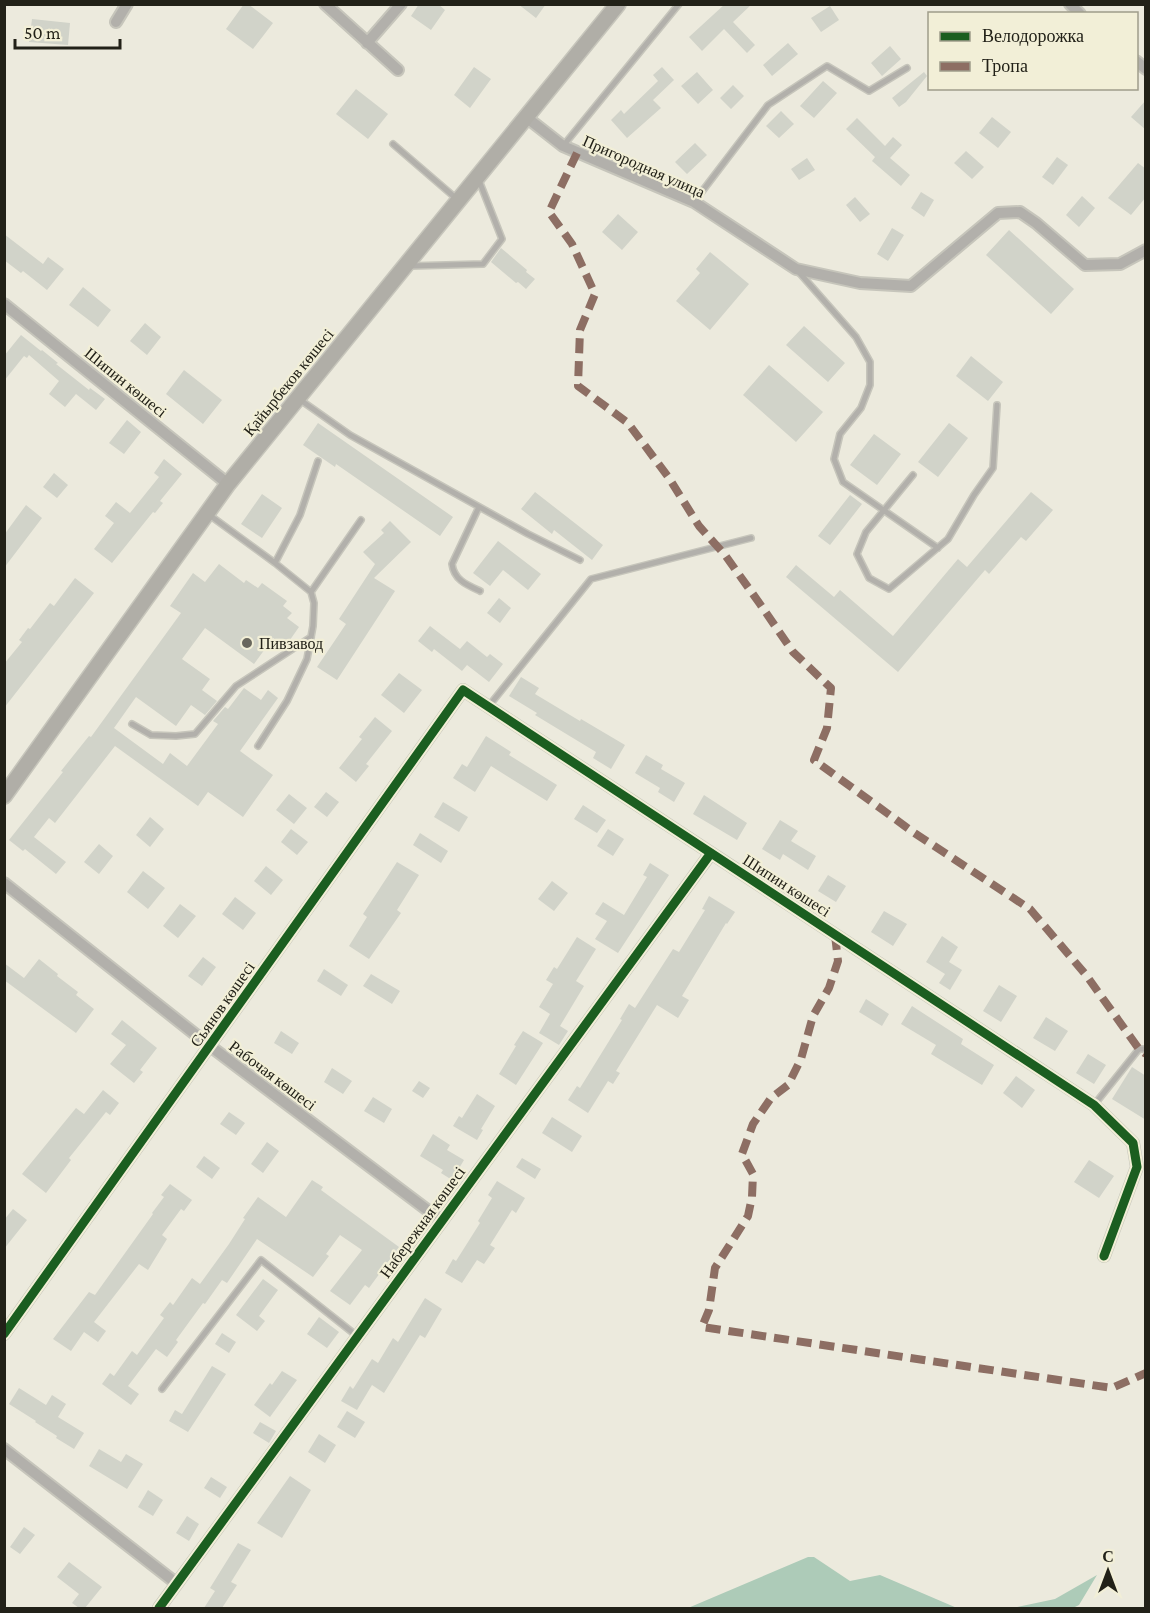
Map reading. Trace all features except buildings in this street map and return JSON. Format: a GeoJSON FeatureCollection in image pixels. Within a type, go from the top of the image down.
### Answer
{"type":"FeatureCollection","features":[{"type":"Feature","properties":{"kind":"main road","name":"Қайырбеков көшесі"},"geometry":{"type":"LineString","coordinates":[[4,796],[228,484],[618,4]]}},
{"type":"Feature","properties":{"kind":"street"},"geometry":{"type":"LineString","coordinates":[[116,22],[127,4]]}},
{"type":"Feature","properties":{"kind":"street"},"geometry":{"type":"LineString","coordinates":[[325,4],[398,70]]}},
{"type":"Feature","properties":{"kind":"street"},"geometry":{"type":"LineString","coordinates":[[367,43],[402,4]]}},
{"type":"Feature","properties":{"kind":"street","name":"Пригородная улица"},"geometry":{"type":"LineString","coordinates":[[526,117],[562,146],[694,202],[796,269]]}},
{"type":"Feature","properties":{"kind":"street"},"geometry":{"type":"LineString","coordinates":[[796,269],[860,283],[911,286],[998,213],[1020,212],[1085,266],[1120,264],[1146,250]]}},
{"type":"Feature","properties":{"kind":"street","name":"Шипин көшесі"},"geometry":{"type":"LineString","coordinates":[[6,309],[228,484]]}},
{"type":"Feature","properties":{"kind":"street","name":"Шипин көшесі"},"geometry":{"type":"LineString","coordinates":[[463,690],[1095,1105],[1133,1143],[1137,1167],[1104,1256]]}},
{"type":"Feature","properties":{"kind":"street","name":"Сьянов көшесі"},"geometry":{"type":"LineString","coordinates":[[4,1334],[463,690]]}},
{"type":"Feature","properties":{"kind":"street","name":"Набережная көшесі"},"geometry":{"type":"LineString","coordinates":[[159,1608],[711,854]]}},
{"type":"Feature","properties":{"kind":"street","name":"Рабочая көшесі"},"geometry":{"type":"LineString","coordinates":[[4,883],[210,1046],[442,1221]]}},
{"type":"Feature","properties":{"kind":"street"},"geometry":{"type":"LineString","coordinates":[[4,1449],[176,1584]]}},
{"type":"Feature","properties":{"kind":"lane"},"geometry":{"type":"LineString","coordinates":[[562,146],[679,4]]}},
{"type":"Feature","properties":{"kind":"lane"},"geometry":{"type":"LineString","coordinates":[[694,202],[768,105],[827,66],[869,91],[907,69]]}},
{"type":"Feature","properties":{"kind":"lane"},"geometry":{"type":"LineString","coordinates":[[393,144],[458,200]]}},
{"type":"Feature","properties":{"kind":"lane"},"geometry":{"type":"LineString","coordinates":[[405,266],[483,264],[502,239],[477,177]]}},
{"type":"Feature","properties":{"kind":"lane","name":"Пригородная улица"},"geometry":{"type":"LineString","coordinates":[[796,269],[856,337],[870,362],[870,385],[861,408],[840,434],[834,459],[843,482],[938,549]]}},
{"type":"Feature","properties":{"kind":"lane"},"geometry":{"type":"LineString","coordinates":[[297,398],[350,435],[580,560]]}},
{"type":"Feature","properties":{"kind":"lane"},"geometry":{"type":"LineString","coordinates":[[913,475],[866,532],[857,554],[869,578],[889,589],[948,539],[993,468],[997,405]]}},
{"type":"Feature","properties":{"kind":"lane"},"geometry":{"type":"LineString","coordinates":[[275,563],[300,515],[318,461]]}},
{"type":"Feature","properties":{"kind":"lane"},"geometry":{"type":"LineString","coordinates":[[479,507],[452,564],[453,572],[463,583],[480,591]]}},
{"type":"Feature","properties":{"kind":"lane"},"geometry":{"type":"LineString","coordinates":[[207,513],[311,592],[314,603],[307,659],[287,701],[258,746]]}},
{"type":"Feature","properties":{"kind":"lane"},"geometry":{"type":"LineString","coordinates":[[311,592],[361,520]]}},
{"type":"Feature","properties":{"kind":"lane"},"geometry":{"type":"LineString","coordinates":[[488,707],[591,579],[752,538]]}},
{"type":"Feature","properties":{"kind":"lane"},"geometry":{"type":"LineString","coordinates":[[132,724],[151,735],[195,734],[236,686],[311,637]]}},
{"type":"Feature","properties":{"kind":"lane"},"geometry":{"type":"LineString","coordinates":[[1095,1105],[1139,1049],[1146,1049]]}},
{"type":"Feature","properties":{"kind":"lane"},"geometry":{"type":"LineString","coordinates":[[162,1389],[261,1260],[357,1336]]}},
{"type":"Feature","properties":{"kind":"shaded area"},"geometry":{"type":"Polygon","coordinates":[[[808,1557],[814,1557],[850,1581],[880,1575],[957,1608],[688,1608],[808,1557]]]}},
{"type":"Feature","properties":{"kind":"shaded area"},"geometry":{"type":"Polygon","coordinates":[[[1097,1575],[1079,1605],[1073,1608],[1012,1608],[1055,1599],[1097,1575]]]}},
{"type":"Feature","properties":{"kind":"marked path"},"geometry":{"type":"LineString","coordinates":[[577,153],[549,212],[572,244],[595,294],[580,330],[578,386],[628,423],[669,478],[699,526],[725,555],[793,652],[831,688],[827,728],[814,760],[913,832],[1030,909],[1086,975],[1139,1049],[1146,1054]]}},
{"type":"Feature","properties":{"kind":"marked path"},"geometry":{"type":"LineString","coordinates":[[835,935],[838,961],[829,988],[813,1016],[801,1059],[788,1085],[771,1098],[753,1124],[742,1154],[753,1174],[748,1216],[715,1268],[709,1310],[702,1327],[1112,1388],[1146,1373]]}},
{"type":"Feature","properties":{"kind":"cycle path"},"geometry":{"type":"LineString","coordinates":[[4,1334],[463,690],[1094,1105],[1133,1143],[1137,1167],[1104,1256]]}},
{"type":"Feature","properties":{"kind":"cycle path"},"geometry":{"type":"LineString","coordinates":[[159,1608],[711,853]]}},
{"type":"Feature","properties":{"kind":"place","name":"Пивзавод"},"geometry":{"type":"Point","coordinates":[247,643]}}]}
